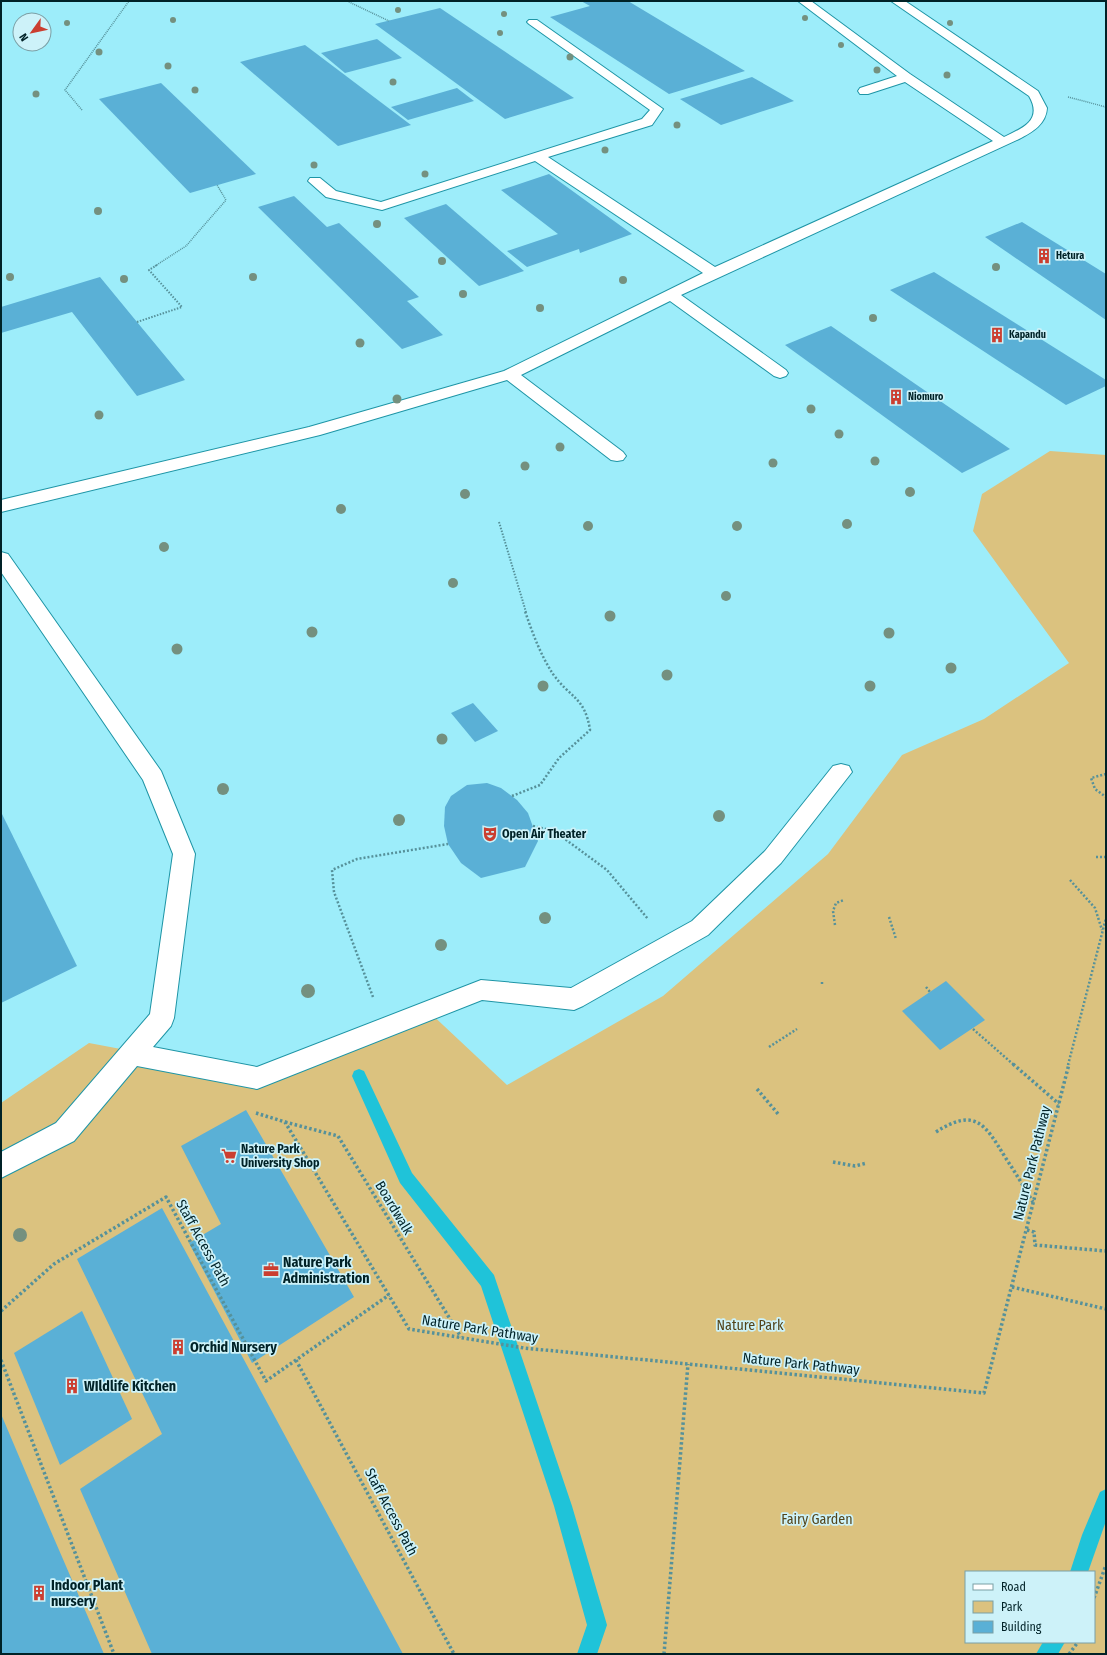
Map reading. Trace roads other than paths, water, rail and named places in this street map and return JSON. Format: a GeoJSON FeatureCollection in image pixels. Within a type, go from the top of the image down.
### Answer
{"type":"FeatureCollection","features":[{"type":"Feature","properties":{"kind":"street"},"geometry":{"type":"LineString","coordinates":[[804,1],[906,77],[1003,142]]}},
{"type":"Feature","properties":{"kind":"street"},"geometry":{"type":"LineString","coordinates":[[1,506],[314,431],[510,374],[714,273],[1003,142],[1031,126],[1040,117],[1041,107],[1034,94],[897,1]]}},
{"type":"Feature","properties":{"kind":"street"},"geometry":{"type":"LineString","coordinates":[[315,181],[330,194],[382,206],[647,122],[658,109],[533,22]]}},
{"type":"Feature","properties":{"kind":"street"},"geometry":{"type":"LineString","coordinates":[[864,91],[906,77]]}},
{"type":"Feature","properties":{"kind":"street"},"geometry":{"type":"LineString","coordinates":[[537,156],[714,273]]}},
{"type":"Feature","properties":{"kind":"street"},"geometry":{"type":"LineString","coordinates":[[670,294],[780,373]]}},
{"type":"Feature","properties":{"kind":"street"},"geometry":{"type":"LineString","coordinates":[[510,374],[617,456]]}},
{"type":"Feature","properties":{"kind":"street"},"geometry":{"type":"LineString","coordinates":[[1,558],[153,777],[184,854],[162,1018],[65,1132],[1,1166]]}},
{"type":"Feature","properties":{"kind":"street"},"geometry":{"type":"LineString","coordinates":[[131,1054],[257,1078],[481,990],[574,1000],[700,928],[773,857],[841,772]]}},
{"type":"Feature","properties":{"kind":"waterway"},"geometry":{"type":"LineString","coordinates":[[359,1076],[406,1178],[488,1281],[563,1506],[597,1625],[587,1654]]}},
{"type":"Feature","properties":{"kind":"waterway"},"geometry":{"type":"LineString","coordinates":[[1079,1571],[1091,1535],[1106,1498]]}},
{"type":"Feature","properties":{"kind":"waterway"},"geometry":{"type":"LineString","coordinates":[[1046,1654],[1054,1643]]}},
{"type":"Feature","properties":{"kind":"place","name":"Hetura"},"geometry":{"type":"Point","coordinates":[1044,256]}},
{"type":"Feature","properties":{"kind":"place","name":"Kapandu"},"geometry":{"type":"Point","coordinates":[997,335]}},
{"type":"Feature","properties":{"kind":"place","name":"Niomuro"},"geometry":{"type":"Point","coordinates":[896,397]}},
{"type":"Feature","properties":{"kind":"place","name":"Open Air Theater"},"geometry":{"type":"Point","coordinates":[490,834]}},
{"type":"Feature","properties":{"kind":"place","name":"Nature Park University Shop"},"geometry":{"type":"Point","coordinates":[229,1156]}},
{"type":"Feature","properties":{"kind":"place","name":"Nature Park Administration"},"geometry":{"type":"Point","coordinates":[271,1270]}},
{"type":"Feature","properties":{"kind":"place","name":"Orchid Nursery"},"geometry":{"type":"Point","coordinates":[178,1347]}},
{"type":"Feature","properties":{"kind":"place","name":"WIldlife Kitchen"},"geometry":{"type":"Point","coordinates":[72,1386]}},
{"type":"Feature","properties":{"kind":"place","name":"Indoor Plant nursery"},"geometry":{"type":"Point","coordinates":[39,1593]}},
{"type":"Feature","properties":{"kind":"park label","name":"Nature Park"},"geometry":{"type":"Point","coordinates":[750,1325]}},
{"type":"Feature","properties":{"kind":"park label","name":"Fairy Garden"},"geometry":{"type":"Point","coordinates":[817,1519]}}]}
